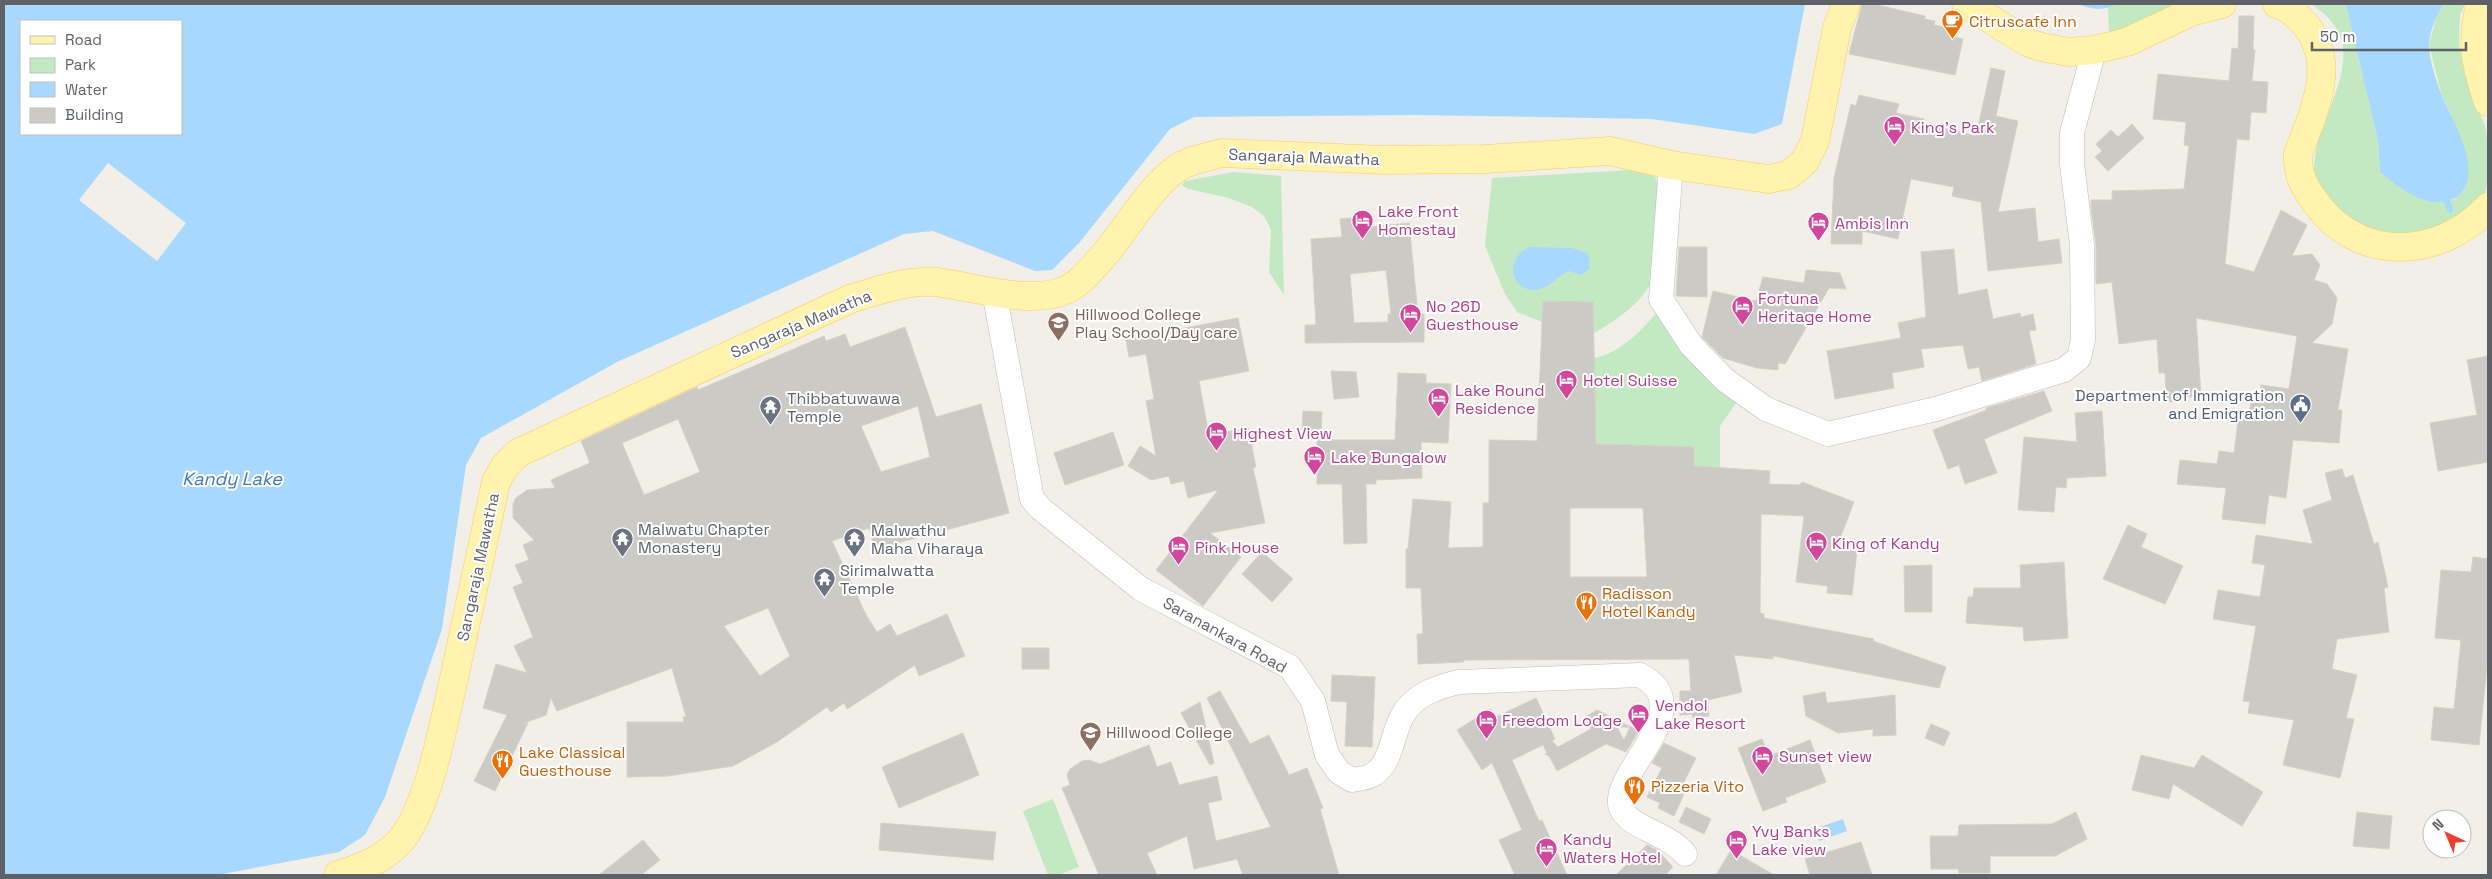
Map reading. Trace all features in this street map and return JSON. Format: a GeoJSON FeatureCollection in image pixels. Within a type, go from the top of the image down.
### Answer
{"type":"FeatureCollection","features":[{"type":"Feature","properties":{"kind":"main road","name":"Sangaraja Mawatha"},"geometry":{"type":"LineString","coordinates":[[338,875],[353,871],[382,856],[404,836],[417,813],[440,741],[496,482],[504,467],[518,453],[850,299],[897,285],[934,282],[1040,297],[1063,291],[1082,279],[1114,245],[1158,186],[1176,169],[1199,158],[1222,153],[1344,159],[1476,159],[1610,151],[1672,165],[1768,179],[1789,175],[1805,161],[1815,141],[1837,28],[1846,4]]}},
{"type":"Feature","properties":{"kind":"main road"},"geometry":{"type":"LineString","coordinates":[[1966,4],[2027,42],[2041,47],[2069,52],[2094,50],[2127,42],[2191,12],[2222,4]]}},
{"type":"Feature","properties":{"kind":"main road"},"geometry":{"type":"LineString","coordinates":[[2276,4],[2288,6],[2317,39],[2322,66],[2320,84],[2298,154],[2298,166],[2300,179],[2307,191],[2337,226],[2369,243],[2402,248],[2436,242],[2456,234],[2474,222],[2488,207]]}},
{"type":"Feature","properties":{"kind":"main road"},"geometry":{"type":"LineString","coordinates":[[2480,4],[2474,29],[2474,49],[2488,102]]}},
{"type":"Feature","properties":{"kind":"street"},"geometry":{"type":"LineString","coordinates":[[1672,165],[1661,299],[1691,345],[1725,380],[1766,409],[1828,434],[1936,409],[2064,370],[2079,358],[2083,340],[2082,245],[2072,164],[2072,133],[2094,50]]}},
{"type":"Feature","properties":{"kind":"street","name":"Saranankara Road"},"geometry":{"type":"LineString","coordinates":[[994,291],[1032,499],[1041,509],[1141,589],[1290,668],[1312,701],[1327,755],[1339,772],[1352,780],[1373,775],[1383,766],[1404,713],[1420,696],[1433,689],[1459,682],[1640,674],[1652,681],[1661,694],[1663,708],[1641,759],[1620,792],[1620,807],[1629,821],[1677,844],[1685,854]]}},
{"type":"Feature","properties":{"kind":"green space"},"geometry":{"type":"Polygon","coordinates":[[[2118,4],[2178,4],[2109,34],[2108,8],[2118,4]]]}},
{"type":"Feature","properties":{"kind":"green space"},"geometry":{"type":"Polygon","coordinates":[[[2311,4],[2347,5],[2378,141],[2380,172],[2444,202],[2455,199],[2452,117],[2441,93],[2429,44],[2437,15],[2443,4],[2465,4],[2460,15],[2459,44],[2465,76],[2485,126],[2488,142],[2488,181],[2484,197],[2454,223],[2404,235],[2377,231],[2342,220],[2313,176],[2318,143],[2339,83],[2343,54],[2342,40],[2336,28],[2325,14],[2311,4]]]}},
{"type":"Feature","properties":{"kind":"green space"},"geometry":{"type":"Polygon","coordinates":[[[1649,169],[1653,173],[1658,189],[1659,252],[1654,277],[1633,306],[1614,321],[1594,333],[1593,302],[1543,301],[1542,322],[1517,312],[1505,294],[1485,246],[1492,178],[1649,169]]]}},
{"type":"Feature","properties":{"kind":"green space"},"geometry":{"type":"Polygon","coordinates":[[[1234,172],[1281,176],[1284,295],[1269,272],[1271,230],[1264,216],[1252,207],[1229,198],[1188,189],[1182,185],[1185,181],[1234,172]]]}},
{"type":"Feature","properties":{"kind":"green space"},"geometry":{"type":"Polygon","coordinates":[[[1660,309],[1738,400],[1720,426],[1720,468],[1695,513],[1694,447],[1596,444],[1594,358],[1614,351],[1623,345],[1660,309]]]}},
{"type":"Feature","properties":{"kind":"green space"},"geometry":{"type":"Polygon","coordinates":[[[1053,799],[1079,867],[1058,875],[1048,875],[1023,811],[1053,799]]]}},
{"type":"Feature","properties":{"kind":"water","name":"Kandy Lake"},"geometry":{"type":"Polygon","coordinates":[[[4,4],[1805,4],[1782,124],[1754,134],[1652,119],[1415,115],[1194,117],[1170,129],[1079,243],[1052,270],[1035,271],[933,231],[904,234],[617,362],[481,438],[466,465],[442,629],[385,797],[365,835],[339,852],[217,875],[4,875],[4,4]],[[108,163],[79,200],[157,261],[186,223],[108,163]]]}},
{"type":"Feature","properties":{"kind":"water"},"geometry":{"type":"Polygon","coordinates":[[[2078,4],[2118,4],[2098,9],[2078,4]]]}},
{"type":"Feature","properties":{"kind":"water"},"geometry":{"type":"Polygon","coordinates":[[[2346,4],[2443,4],[2431,33],[2429,43],[2430,56],[2440,90],[2461,137],[2469,168],[2467,182],[2461,193],[2448,201],[2439,202],[2420,199],[2380,172],[2378,141],[2346,4]]]}},
{"type":"Feature","properties":{"kind":"water"},"geometry":{"type":"Polygon","coordinates":[[[1529,247],[1572,248],[1587,253],[1590,260],[1589,269],[1581,275],[1569,271],[1545,287],[1535,290],[1527,289],[1516,280],[1513,267],[1516,259],[1529,247]]]}},
{"type":"Feature","properties":{"kind":"water"},"geometry":{"type":"Polygon","coordinates":[[[1843,819],[1847,831],[1819,841],[1814,829],[1843,819]]]}},
{"type":"Feature","properties":{"kind":"building"},"geometry":{"type":"Polygon","coordinates":[[[1862,4],[1873,4],[1925,16],[1925,19],[1935,21],[1934,25],[1952,29],[1950,36],[1963,39],[1955,75],[1849,54],[1862,4]]]}},
{"type":"Feature","properties":{"kind":"building"},"geometry":{"type":"Polygon","coordinates":[[[2239,16],[2254,16],[2253,50],[2255,50],[2252,81],[2268,82],[2266,113],[2251,112],[2249,140],[2237,139],[2225,264],[2254,272],[2281,210],[2307,225],[2292,256],[2312,254],[2320,265],[2314,280],[2327,284],[2337,298],[2332,324],[2312,343],[2348,349],[2338,410],[2342,410],[2339,443],[2293,440],[2286,498],[2269,495],[2265,524],[2222,519],[2226,488],[2177,484],[2180,460],[2217,464],[2219,451],[2234,453],[2239,413],[2249,414],[2251,402],[2259,403],[2261,385],[2289,389],[2297,336],[2196,318],[2201,396],[2187,397],[2187,401],[2167,402],[2165,373],[2159,373],[2157,339],[2119,344],[2112,282],[2096,284],[2096,245],[2091,207],[2091,200],[2112,200],[2112,191],[2184,189],[2189,146],[2184,145],[2186,122],[2153,119],[2158,74],[2229,81],[2232,48],[2238,49],[2239,16]]]}},
{"type":"Feature","properties":{"kind":"building"},"geometry":{"type":"Polygon","coordinates":[[[1991,68],[2005,71],[1996,116],[2018,121],[1998,212],[2035,208],[2038,242],[2059,239],[2062,263],[1988,271],[1981,202],[1952,196],[1954,187],[1911,179],[1898,239],[1862,231],[1862,244],[1831,244],[1834,178],[1851,104],[1856,106],[1859,95],[1899,104],[1896,113],[1924,119],[1923,123],[1976,136],[1991,68]]]}},
{"type":"Feature","properties":{"kind":"building"},"geometry":{"type":"Polygon","coordinates":[[[2132,124],[2144,138],[2108,171],[2095,157],[2102,151],[2096,144],[2111,130],[2118,137],[2132,124]]]}},
{"type":"Feature","properties":{"kind":"building"},"geometry":{"type":"Polygon","coordinates":[[[1362,217],[1363,228],[1409,223],[1418,314],[1424,314],[1424,342],[1305,343],[1305,325],[1316,325],[1311,239],[1342,237],[1340,219],[1362,217]],[[1386,270],[1350,274],[1354,323],[1388,322],[1388,314],[1391,314],[1386,270]]]}},
{"type":"Feature","properties":{"kind":"building"},"geometry":{"type":"Polygon","coordinates":[[[1679,247],[1707,247],[1707,297],[1676,296],[1679,247]]]}},
{"type":"Feature","properties":{"kind":"building"},"geometry":{"type":"Polygon","coordinates":[[[1954,249],[1958,295],[1987,289],[1993,319],[2020,313],[2021,317],[2033,314],[2036,330],[2029,331],[2036,364],[1982,381],[1979,367],[1968,369],[1963,345],[1921,349],[1924,367],[1892,373],[1894,388],[1835,399],[1827,351],[1901,338],[1898,323],[1926,317],[1921,252],[1954,249]]]}},
{"type":"Feature","properties":{"kind":"building"},"geometry":{"type":"Polygon","coordinates":[[[1806,270],[1840,273],[1846,289],[1829,288],[1785,364],[1778,363],[1778,370],[1757,368],[1723,358],[1702,337],[1713,291],[1756,301],[1763,277],[1804,283],[1806,270]]]}},
{"type":"Feature","properties":{"kind":"building"},"geometry":{"type":"Polygon","coordinates":[[[1543,301],[1593,302],[1596,444],[1694,447],[1694,466],[1770,471],[1769,484],[1800,485],[1802,482],[1854,502],[1836,549],[1857,551],[1852,595],[1827,593],[1828,586],[1796,582],[1804,516],[1761,514],[1760,613],[1764,614],[1764,618],[1874,639],[1873,641],[1946,667],[1939,688],[1773,656],[1773,659],[1734,655],[1742,692],[1708,700],[1709,716],[1693,718],[1692,714],[1680,715],[1680,691],[1691,691],[1689,659],[1464,660],[1464,662],[1418,664],[1417,634],[1423,634],[1421,588],[1406,588],[1406,549],[1408,549],[1413,499],[1451,502],[1448,548],[1483,547],[1483,503],[1489,503],[1489,440],[1537,441],[1543,301]],[[1570,508],[1570,577],[1647,577],[1643,508],[1570,508]]]}},
{"type":"Feature","properties":{"kind":"building"},"geometry":{"type":"Polygon","coordinates":[[[1238,318],[1249,371],[1199,381],[1209,436],[1248,427],[1256,467],[1253,468],[1265,523],[1210,533],[1241,557],[1203,606],[1156,570],[1218,490],[1188,498],[1184,481],[1171,484],[1169,476],[1151,480],[1128,466],[1140,446],[1156,456],[1146,401],[1154,399],[1146,354],[1129,357],[1126,339],[1238,318]]]}},
{"type":"Feature","properties":{"kind":"building"},"geometry":{"type":"Polygon","coordinates":[[[905,327],[936,417],[981,404],[1009,513],[875,549],[869,528],[832,541],[866,615],[877,632],[890,624],[897,636],[947,614],[965,656],[919,676],[915,665],[847,709],[844,703],[831,712],[827,707],[777,742],[733,766],[668,776],[627,777],[627,722],[684,722],[683,717],[686,717],[672,668],[557,711],[551,698],[546,715],[524,723],[528,723],[495,791],[474,781],[507,715],[483,708],[496,664],[527,673],[514,646],[533,637],[513,587],[523,583],[515,565],[529,560],[523,545],[534,540],[513,518],[513,504],[516,498],[527,490],[555,488],[551,480],[590,463],[581,441],[697,387],[698,390],[824,336],[826,341],[845,334],[850,347],[905,327]],[[918,406],[861,426],[881,472],[930,457],[918,406]],[[678,419],[622,443],[644,495],[700,472],[678,419]],[[768,608],[724,626],[760,676],[790,656],[768,608]]]}},
{"type":"Feature","properties":{"kind":"building"},"geometry":{"type":"Polygon","coordinates":[[[2488,356],[2488,462],[2438,471],[2430,423],[2477,415],[2467,360],[2488,356]]]}},
{"type":"Feature","properties":{"kind":"building"},"geometry":{"type":"Polygon","coordinates":[[[1331,371],[1356,372],[1359,397],[1334,399],[1331,371]]]}},
{"type":"Feature","properties":{"kind":"building"},"geometry":{"type":"Polygon","coordinates":[[[1398,373],[1426,374],[1426,383],[1451,384],[1448,443],[1421,442],[1422,478],[1376,480],[1376,484],[1366,484],[1367,543],[1344,544],[1342,484],[1317,484],[1317,440],[1395,440],[1398,373]]]}},
{"type":"Feature","properties":{"kind":"building"},"geometry":{"type":"Polygon","coordinates":[[[2044,391],[2052,411],[1984,439],[1997,473],[1965,484],[1959,465],[1948,469],[1933,430],[1987,410],[1986,408],[2044,391]]]}},
{"type":"Feature","properties":{"kind":"building"},"geometry":{"type":"Polygon","coordinates":[[[1303,411],[1322,412],[1321,433],[1302,432],[1303,411]]]}},
{"type":"Feature","properties":{"kind":"building"},"geometry":{"type":"Polygon","coordinates":[[[2102,411],[2106,476],[2067,478],[2066,488],[2056,487],[2054,512],[2018,510],[2024,437],[2077,442],[2075,413],[2102,411]]]}},
{"type":"Feature","properties":{"kind":"building"},"geometry":{"type":"Polygon","coordinates":[[[1113,432],[1124,465],[1065,485],[1054,453],[1113,432]]]}},
{"type":"Feature","properties":{"kind":"building"},"geometry":{"type":"Polygon","coordinates":[[[2342,469],[2345,478],[2353,475],[2374,544],[2378,542],[2388,587],[2384,588],[2389,632],[2337,639],[2332,669],[2357,675],[2346,718],[2354,719],[2340,778],[2283,765],[2294,720],[2248,713],[2250,702],[2243,701],[2256,626],[2213,619],[2218,590],[2260,597],[2265,565],[2252,563],[2256,535],[2313,544],[2303,510],[2332,500],[2325,473],[2342,469]]]}},
{"type":"Feature","properties":{"kind":"building"},"geometry":{"type":"Polygon","coordinates":[[[2128,525],[2147,534],[2141,547],[2183,566],[2165,604],[2103,579],[2128,525]]]}},
{"type":"Feature","properties":{"kind":"building"},"geometry":{"type":"Polygon","coordinates":[[[1262,552],[1293,579],[1272,602],[1242,574],[1262,552]]]}},
{"type":"Feature","properties":{"kind":"building"},"geometry":{"type":"Polygon","coordinates":[[[2473,557],[2488,559],[2488,655],[2479,745],[2431,740],[2434,707],[2454,709],[2461,640],[2435,638],[2441,570],[2471,572],[2473,557]]]}},
{"type":"Feature","properties":{"kind":"building"},"geometry":{"type":"Polygon","coordinates":[[[2064,562],[2068,638],[2024,641],[2023,627],[1966,623],[1968,597],[1973,597],[1974,588],[2021,588],[2020,565],[2064,562]]]}},
{"type":"Feature","properties":{"kind":"building"},"geometry":{"type":"Polygon","coordinates":[[[1932,565],[1932,612],[1905,612],[1904,566],[1932,565]]]}},
{"type":"Feature","properties":{"kind":"building"},"geometry":{"type":"Polygon","coordinates":[[[1022,648],[1049,648],[1049,669],[1022,669],[1022,648]]]}},
{"type":"Feature","properties":{"kind":"building"},"geometry":{"type":"Polygon","coordinates":[[[1332,675],[1375,677],[1372,747],[1345,746],[1347,702],[1331,701],[1332,675]]]}},
{"type":"Feature","properties":{"kind":"building"},"geometry":{"type":"Polygon","coordinates":[[[1220,691],[1250,744],[1269,735],[1289,775],[1307,768],[1323,808],[1320,809],[1339,875],[1243,875],[1237,859],[1194,869],[1187,836],[1147,853],[1157,875],[1099,875],[1062,788],[1070,785],[1067,775],[1070,769],[1082,761],[1089,760],[1100,764],[1149,745],[1157,767],[1171,762],[1179,785],[1217,776],[1222,800],[1208,803],[1216,841],[1271,827],[1207,698],[1220,691]]]}},
{"type":"Feature","properties":{"kind":"building"},"geometry":{"type":"Polygon","coordinates":[[[1825,692],[1827,703],[1895,695],[1896,735],[1873,736],[1873,729],[1838,733],[1806,716],[1803,696],[1825,692]]]}},
{"type":"Feature","properties":{"kind":"building"},"geometry":{"type":"Polygon","coordinates":[[[1536,698],[1555,739],[1552,741],[1558,747],[1591,729],[1585,717],[1597,710],[1639,731],[1626,752],[1606,744],[1557,771],[1549,756],[1545,754],[1547,753],[1543,745],[1512,760],[1539,821],[1542,820],[1567,875],[1515,875],[1499,840],[1522,830],[1492,763],[1482,770],[1457,730],[1491,709],[1496,717],[1536,698]],[[1617,727],[1624,740],[1630,727],[1617,727]]]}},
{"type":"Feature","properties":{"kind":"building"},"geometry":{"type":"Polygon","coordinates":[[[1200,702],[1214,763],[1210,765],[1181,713],[1200,702]]]}},
{"type":"Feature","properties":{"kind":"building"},"geometry":{"type":"Polygon","coordinates":[[[1931,724],[1950,732],[1944,746],[1925,738],[1931,724]]]}},
{"type":"Feature","properties":{"kind":"building"},"geometry":{"type":"Polygon","coordinates":[[[963,733],[979,775],[899,808],[882,767],[963,733]]]}},
{"type":"Feature","properties":{"kind":"building"},"geometry":{"type":"Polygon","coordinates":[[[1762,739],[1769,756],[1810,740],[1826,782],[1785,798],[1787,802],[1763,811],[1738,748],[1762,739]]]}},
{"type":"Feature","properties":{"kind":"building"},"geometry":{"type":"Polygon","coordinates":[[[1664,743],[1696,758],[1679,792],[1684,794],[1674,816],[1658,808],[1660,803],[1647,797],[1662,768],[1652,763],[1664,743]]]}},
{"type":"Feature","properties":{"kind":"building"},"geometry":{"type":"Polygon","coordinates":[[[2141,755],[2194,768],[2202,755],[2263,792],[2242,826],[2173,784],[2169,799],[2132,790],[2141,755]]]}},
{"type":"Feature","properties":{"kind":"building"},"geometry":{"type":"Polygon","coordinates":[[[1686,807],[1711,819],[1704,834],[1679,822],[1686,807]]]}},
{"type":"Feature","properties":{"kind":"building"},"geometry":{"type":"Polygon","coordinates":[[[2076,812],[2087,839],[2055,856],[1990,856],[1990,873],[1959,873],[1958,869],[1931,869],[1930,836],[1958,836],[1959,825],[2052,824],[2076,812]]]}},
{"type":"Feature","properties":{"kind":"building"},"geometry":{"type":"Polygon","coordinates":[[[2357,812],[2392,816],[2389,849],[2353,846],[2357,812]]]}},
{"type":"Feature","properties":{"kind":"building"},"geometry":{"type":"Polygon","coordinates":[[[881,823],[996,832],[993,860],[879,850],[881,823]]]}},
{"type":"Feature","properties":{"kind":"building"},"geometry":{"type":"Polygon","coordinates":[[[643,840],[660,860],[641,875],[599,875],[643,840]]]}},
{"type":"Feature","properties":{"kind":"building"},"geometry":{"type":"Polygon","coordinates":[[[1861,842],[1872,875],[1810,875],[1805,859],[1861,842]]]}},
{"type":"Feature","properties":{"kind":"building"},"geometry":{"type":"Polygon","coordinates":[[[1647,845],[1657,850],[1673,867],[1665,875],[1616,875],[1647,845]]]}},
{"type":"Feature","properties":{"kind":"building","name":"Yvy Banks Lake view"},"geometry":{"type":"Polygon","coordinates":[[[1731,850],[1774,875],[1716,875],[1731,850]]]}},
{"type":"Feature","properties":{"kind":"waterway"},"geometry":{"type":"LineString","coordinates":[[2447,201],[2450,210]]}},
{"type":"Feature","properties":{"kind":"place","name":"Citruscafe Inn"},"geometry":{"type":"Point","coordinates":[1953,40]}},
{"type":"Feature","properties":{"kind":"place","name":"King's Park"},"geometry":{"type":"Point","coordinates":[1895,146]}},
{"type":"Feature","properties":{"kind":"place","name":"Lake Front Homestay"},"geometry":{"type":"Point","coordinates":[1362,239]}},
{"type":"Feature","properties":{"kind":"place","name":"Ambis Inn"},"geometry":{"type":"Point","coordinates":[1819,242]}},
{"type":"Feature","properties":{"kind":"place","name":"Fortuna Heritage Home"},"geometry":{"type":"Point","coordinates":[1742,326]}},
{"type":"Feature","properties":{"kind":"place","name":"No 26D Guesthouse"},"geometry":{"type":"Point","coordinates":[1410,334]}},
{"type":"Feature","properties":{"kind":"place","name":"Hillwood College Play School/Day care"},"geometry":{"type":"Point","coordinates":[1059,342]}},
{"type":"Feature","properties":{"kind":"place","name":"Hotel Suisse"},"geometry":{"type":"Point","coordinates":[1567,399]}},
{"type":"Feature","properties":{"kind":"place","name":"Lake Round Residence"},"geometry":{"type":"Point","coordinates":[1439,418]}},
{"type":"Feature","properties":{"kind":"place","name":"Department of Immigration and Emigration"},"geometry":{"type":"Point","coordinates":[2300,423]}},
{"type":"Feature","properties":{"kind":"place","name":"Thibbatuwawa Temple"},"geometry":{"type":"Point","coordinates":[771,426]}},
{"type":"Feature","properties":{"kind":"place","name":"Highest View"},"geometry":{"type":"Point","coordinates":[1217,452]}},
{"type":"Feature","properties":{"kind":"place","name":"Lake Bungalow"},"geometry":{"type":"Point","coordinates":[1315,476]}},
{"type":"Feature","properties":{"kind":"place","name":"Malwatu Chapter Monastery"},"geometry":{"type":"Point","coordinates":[622,557]}},
{"type":"Feature","properties":{"kind":"place","name":"Malwathu Maha Viharaya"},"geometry":{"type":"Point","coordinates":[855,558]}},
{"type":"Feature","properties":{"kind":"place","name":"King of Kandy"},"geometry":{"type":"Point","coordinates":[1816,562]}},
{"type":"Feature","properties":{"kind":"place","name":"Pink House"},"geometry":{"type":"Point","coordinates":[1179,566]}},
{"type":"Feature","properties":{"kind":"place","name":"Sirimalwatta Temple"},"geometry":{"type":"Point","coordinates":[824,598]}},
{"type":"Feature","properties":{"kind":"place","name":"Radisson Hotel Kandy"},"geometry":{"type":"Point","coordinates":[1586,621]}},
{"type":"Feature","properties":{"kind":"place","name":"Vendol Lake Resort"},"geometry":{"type":"Point","coordinates":[1639,733]}},
{"type":"Feature","properties":{"kind":"place","name":"Freedom Lodge"},"geometry":{"type":"Point","coordinates":[1486,739]}},
{"type":"Feature","properties":{"kind":"place","name":"Hillwood College"},"geometry":{"type":"Point","coordinates":[1090,751]}},
{"type":"Feature","properties":{"kind":"place","name":"Sunset view"},"geometry":{"type":"Point","coordinates":[1763,775]}},
{"type":"Feature","properties":{"kind":"place","name":"Lake Classical Guesthouse"},"geometry":{"type":"Point","coordinates":[503,780]}},
{"type":"Feature","properties":{"kind":"place","name":"Pizzeria Vito"},"geometry":{"type":"Point","coordinates":[1635,805]}},
{"type":"Feature","properties":{"kind":"place","name":"Yvy Banks Lake view"},"geometry":{"type":"Point","coordinates":[1736,859]}},
{"type":"Feature","properties":{"kind":"place","name":"Kandy Waters Hotel"},"geometry":{"type":"Point","coordinates":[1547,867]}}]}
